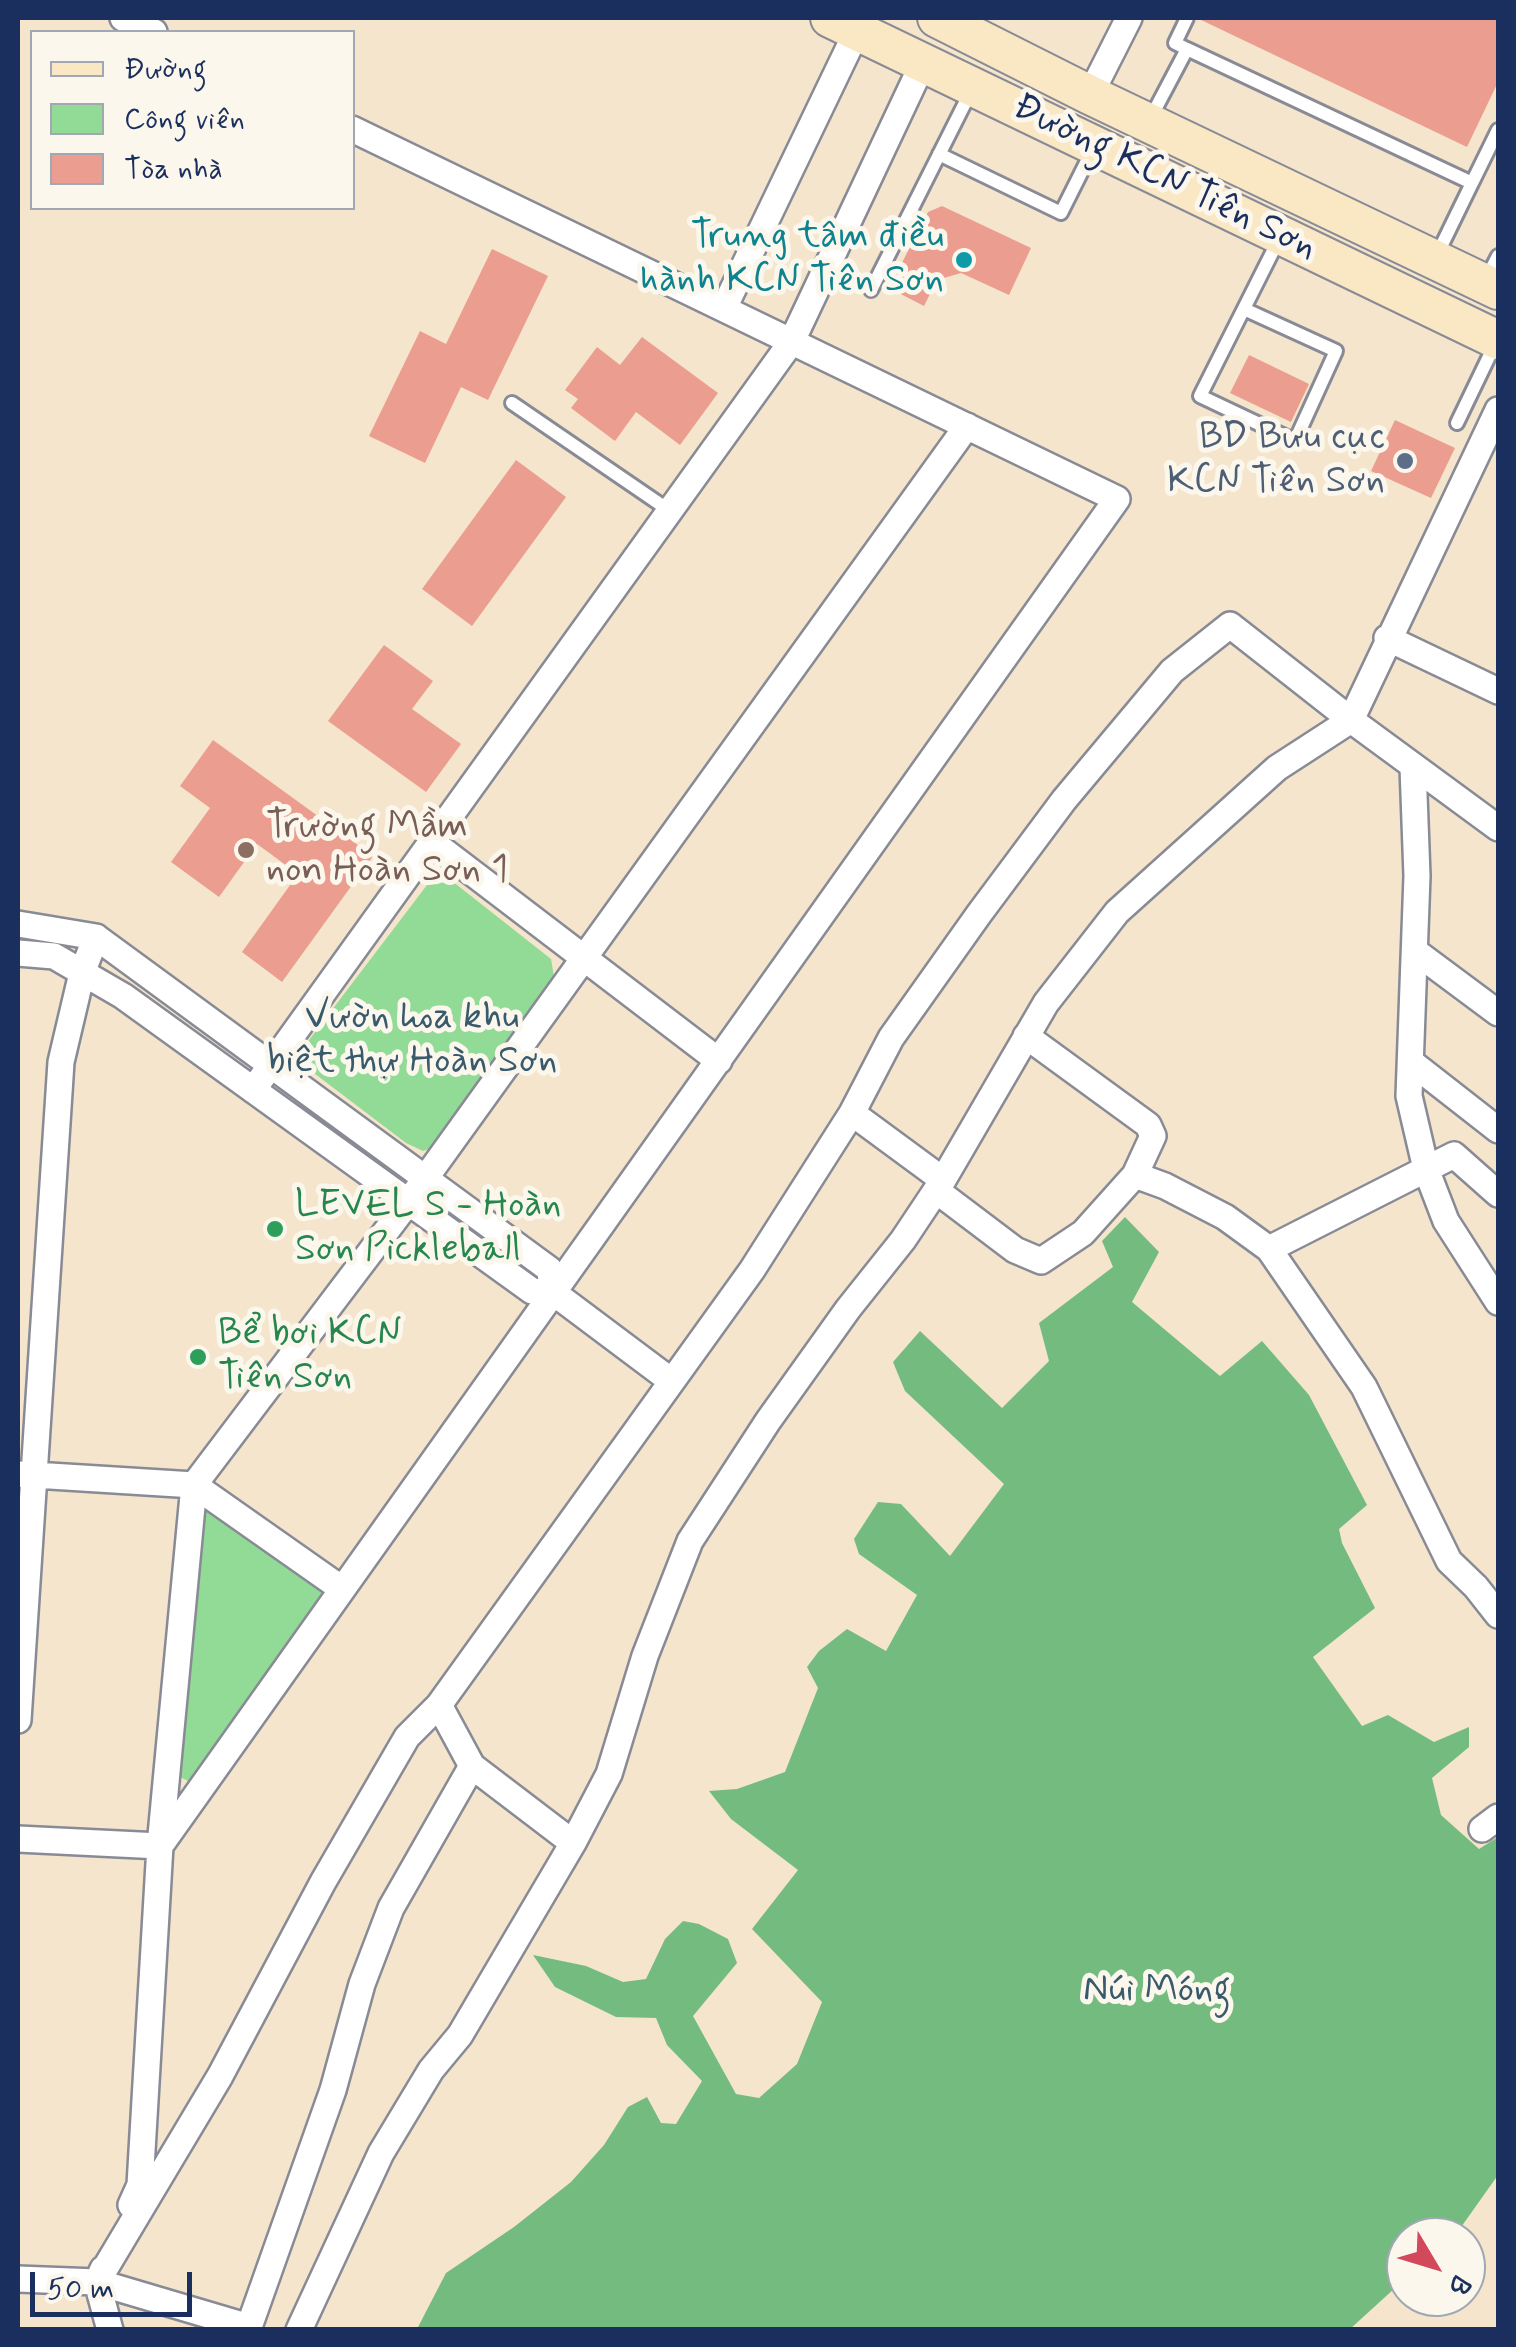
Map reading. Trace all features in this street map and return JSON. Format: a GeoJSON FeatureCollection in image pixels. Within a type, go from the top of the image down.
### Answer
{"type":"FeatureCollection","features":[{"type":"Feature","properties":{"kind":"main road","name":"Đường KCN Tiên Sơn"},"geometry":{"type":"LineString","coordinates":[[954,21],[1090,95],[1435,260],[1493,276]]}},
{"type":"Feature","properties":{"kind":"main road","name":"Đường KCN Tiên Sơn"},"geometry":{"type":"LineString","coordinates":[[844,24],[1498,340]]}},
{"type":"Feature","properties":{"kind":"main road"},"geometry":{"type":"LineString","coordinates":[[1083,140],[1090,95]]}},
{"type":"Feature","properties":{"kind":"street"},"geometry":{"type":"LineString","coordinates":[[123,18],[150,30]]}},
{"type":"Feature","properties":{"kind":"street"},"geometry":{"type":"LineString","coordinates":[[1090,95],[1129,18]]}},
{"type":"Feature","properties":{"kind":"street"},"geometry":{"type":"LineString","coordinates":[[724,308],[844,24]]}},
{"type":"Feature","properties":{"kind":"street"},"geometry":{"type":"LineString","coordinates":[[253,1090],[792,341],[924,63]]}},
{"type":"Feature","properties":{"kind":"street"},"geometry":{"type":"LineString","coordinates":[[160,1846],[1117,499],[355,130]]}},
{"type":"Feature","properties":{"kind":"street"},"geometry":{"type":"LineString","coordinates":[[300,2330],[381,2153],[432,2070],[460,2035],[609,1774],[645,1656],[690,1541],[779,1404],[904,1240],[940,1186],[1046,1003],[1117,912],[1278,768],[1351,720],[1498,410]]}},
{"type":"Feature","properties":{"kind":"street"},"geometry":{"type":"LineString","coordinates":[[110,2330],[97,2282],[140,2185],[160,1846],[194,1485],[409,1202],[967,426]]}},
{"type":"Feature","properties":{"kind":"street"},"geometry":{"type":"LineString","coordinates":[[97,2282],[220,2076],[323,1882],[407,1736],[439,1705],[752,1270],[852,1112],[891,1038],[980,914],[1064,800],[1172,671],[1230,625],[1498,828]]}},
{"type":"Feature","properties":{"kind":"street"},"geometry":{"type":"LineString","coordinates":[[1388,638],[1498,692]]}},
{"type":"Feature","properties":{"kind":"street"},"geometry":{"type":"LineString","coordinates":[[1414,766],[1416,952],[1409,1096],[1426,1169],[1446,1221],[1498,1302]]}},
{"type":"Feature","properties":{"kind":"street"},"geometry":{"type":"LineString","coordinates":[[432,842],[718,1061]]}},
{"type":"Feature","properties":{"kind":"street"},"geometry":{"type":"LineString","coordinates":[[18,924],[96,937],[549,1269],[554,1293]]}},
{"type":"Feature","properties":{"kind":"street"},"geometry":{"type":"LineString","coordinates":[[18,1720],[26,1475],[61,1062],[82,973],[96,937]]}},
{"type":"Feature","properties":{"kind":"street"},"geometry":{"type":"LineString","coordinates":[[1416,952],[1498,1013]]}},
{"type":"Feature","properties":{"kind":"street"},"geometry":{"type":"LineString","coordinates":[[18,954],[54,956],[122,996],[532,1290],[554,1293],[670,1380]]}},
{"type":"Feature","properties":{"kind":"street"},"geometry":{"type":"LineString","coordinates":[[852,1112],[1015,1250],[1040,1260],[1083,1232],[1135,1175],[1153,1136],[1148,1125],[1026,1036]]}},
{"type":"Feature","properties":{"kind":"street"},"geometry":{"type":"LineString","coordinates":[[1411,1062],[1498,1130]]}},
{"type":"Feature","properties":{"kind":"street"},"geometry":{"type":"LineString","coordinates":[[1269,1249],[1454,1155],[1498,1194]]}},
{"type":"Feature","properties":{"kind":"street"},"geometry":{"type":"LineString","coordinates":[[1135,1175],[1225,1216],[1269,1249],[1364,1387],[1449,1561],[1498,1615]]}},
{"type":"Feature","properties":{"kind":"street"},"geometry":{"type":"LineString","coordinates":[[26,1475],[194,1485],[342,1589]]}},
{"type":"Feature","properties":{"kind":"street"},"geometry":{"type":"LineString","coordinates":[[439,1705],[472,1766],[572,1843]]}},
{"type":"Feature","properties":{"kind":"street"},"geometry":{"type":"LineString","coordinates":[[18,2280],[97,2282],[249,2328],[332,2090],[362,1984],[391,1908],[472,1766]]}},
{"type":"Feature","properties":{"kind":"street"},"geometry":{"type":"LineString","coordinates":[[18,1839],[160,1846]]}},
{"type":"Feature","properties":{"kind":"lane"},"geometry":{"type":"LineString","coordinates":[[1187,18],[1175,42],[1472,183]]}},
{"type":"Feature","properties":{"kind":"lane"},"geometry":{"type":"LineString","coordinates":[[1148,123],[1187,48]]}},
{"type":"Feature","properties":{"kind":"lane"},"geometry":{"type":"LineString","coordinates":[[871,290],[973,87]]}},
{"type":"Feature","properties":{"kind":"lane"},"geometry":{"type":"LineString","coordinates":[[1435,260],[1498,128],[1494,125],[1498,115]]}},
{"type":"Feature","properties":{"kind":"lane"},"geometry":{"type":"LineString","coordinates":[[939,154],[1061,213],[1083,140]]}},
{"type":"Feature","properties":{"kind":"lane"},"geometry":{"type":"LineString","coordinates":[[1244,309],[1336,351],[1295,441],[1200,396],[1281,235]]}},
{"type":"Feature","properties":{"kind":"lane"},"geometry":{"type":"LineString","coordinates":[[1457,423],[1498,340]]}},
{"type":"Feature","properties":{"kind":"lane"},"geometry":{"type":"LineString","coordinates":[[512,404],[670,511]]}},
{"type":"Feature","properties":{"kind":"green space","name":"Vườn hoa khu biệt thự Hoàn Sơn"},"geometry":{"type":"Polygon","coordinates":[[[452,881],[551,959],[554,977],[437,1146],[423,1151],[406,1143],[302,1064],[306,1044],[427,885],[452,881]]]}},
{"type":"Feature","properties":{"kind":"green space","name":"Núi Móng"},"geometry":{"type":"Polygon","coordinates":[[[1125,1217],[1159,1252],[1132,1302],[1220,1376],[1262,1341],[1309,1395],[1367,1505],[1339,1529],[1342,1543],[1375,1608],[1313,1657],[1362,1726],[1388,1715],[1434,1742],[1469,1727],[1469,1747],[1432,1778],[1441,1815],[1479,1849],[1498,1837],[1498,2175],[1468,2217],[1386,2217],[1386,2296],[1350,2329],[417,2329],[446,2273],[571,2182],[604,2145],[628,2107],[647,2097],[661,2123],[676,2124],[702,2081],[667,2045],[656,2018],[616,2017],[555,1987],[533,1955],[586,1966],[623,1982],[646,1979],[665,1939],[683,1921],[699,1924],[728,1939],[737,1963],[693,2016],[736,2094],[759,2098],[797,2064],[822,2002],[752,1929],[798,1870],[731,1819],[709,1791],[737,1789],[785,1772],[818,1688],[807,1667],[819,1651],[847,1629],[886,1651],[917,1595],[859,1554],[854,1539],[878,1502],[901,1504],[950,1556],[1004,1484],[905,1391],[893,1362],[920,1331],[1002,1408],[1049,1361],[1039,1323],[1113,1267],[1102,1241],[1125,1217]]]}},
{"type":"Feature","properties":{"kind":"green space"},"geometry":{"type":"Polygon","coordinates":[[[206,1509],[321,1587],[321,1598],[188,1781],[178,1776],[197,1515],[206,1509]]]}},
{"type":"Feature","properties":{"kind":"building"},"geometry":{"type":"Polygon","coordinates":[[[1197,18],[1498,18],[1498,82],[1467,147],[1197,18]]]}},
{"type":"Feature","properties":{"kind":"building","name":"Trung tâm điều hành KCN Tiên Sơn"},"geometry":{"type":"Polygon","coordinates":[[[942,206],[1031,248],[1009,295],[961,273],[937,280],[924,306],[889,288],[928,212],[942,206]]]}},
{"type":"Feature","properties":{"kind":"building"},"geometry":{"type":"Polygon","coordinates":[[[492,249],[548,276],[488,400],[461,387],[425,463],[369,436],[420,331],[446,344],[492,249]]]}},
{"type":"Feature","properties":{"kind":"building"},"geometry":{"type":"Polygon","coordinates":[[[642,337],[718,393],[680,445],[636,412],[615,441],[571,408],[578,399],[565,390],[597,347],[620,365],[642,337]]]}},
{"type":"Feature","properties":{"kind":"building"},"geometry":{"type":"Polygon","coordinates":[[[1249,355],[1309,384],[1291,422],[1230,393],[1249,355]]]}},
{"type":"Feature","properties":{"kind":"building"},"geometry":{"type":"Polygon","coordinates":[[[1395,420],[1455,448],[1431,498],[1371,471],[1395,420]]]}},
{"type":"Feature","properties":{"kind":"building"},"geometry":{"type":"Polygon","coordinates":[[[516,460],[566,497],[472,626],[422,589],[516,460]]]}},
{"type":"Feature","properties":{"kind":"building"},"geometry":{"type":"Polygon","coordinates":[[[384,645],[433,681],[412,709],[461,744],[426,792],[328,721],[384,645]]]}},
{"type":"Feature","properties":{"kind":"building"},"geometry":{"type":"Polygon","coordinates":[[[213,740],[373,856],[282,982],[242,952],[298,874],[257,844],[219,897],[171,862],[210,808],[180,786],[213,740]]]}},
{"type":"Feature","properties":{"kind":"place","name":"Trung tâm điều hành KCN Tiên Sơn"},"geometry":{"type":"Point","coordinates":[964,260]}},
{"type":"Feature","properties":{"kind":"place","name":"BD Bưu cục KCN Tiên Sơn"},"geometry":{"type":"Point","coordinates":[1405,461]}},
{"type":"Feature","properties":{"kind":"place","name":"Trường Mầm non Hoàn Sơn 1"},"geometry":{"type":"Point","coordinates":[246,850]}},
{"type":"Feature","properties":{"kind":"place","name":"LEVEL S - Hoàn Sơn Pickleball"},"geometry":{"type":"Point","coordinates":[275,1229]}},
{"type":"Feature","properties":{"kind":"place","name":"Bể bơi KCN Tiên Sơn"},"geometry":{"type":"Point","coordinates":[198,1357]}}]}
